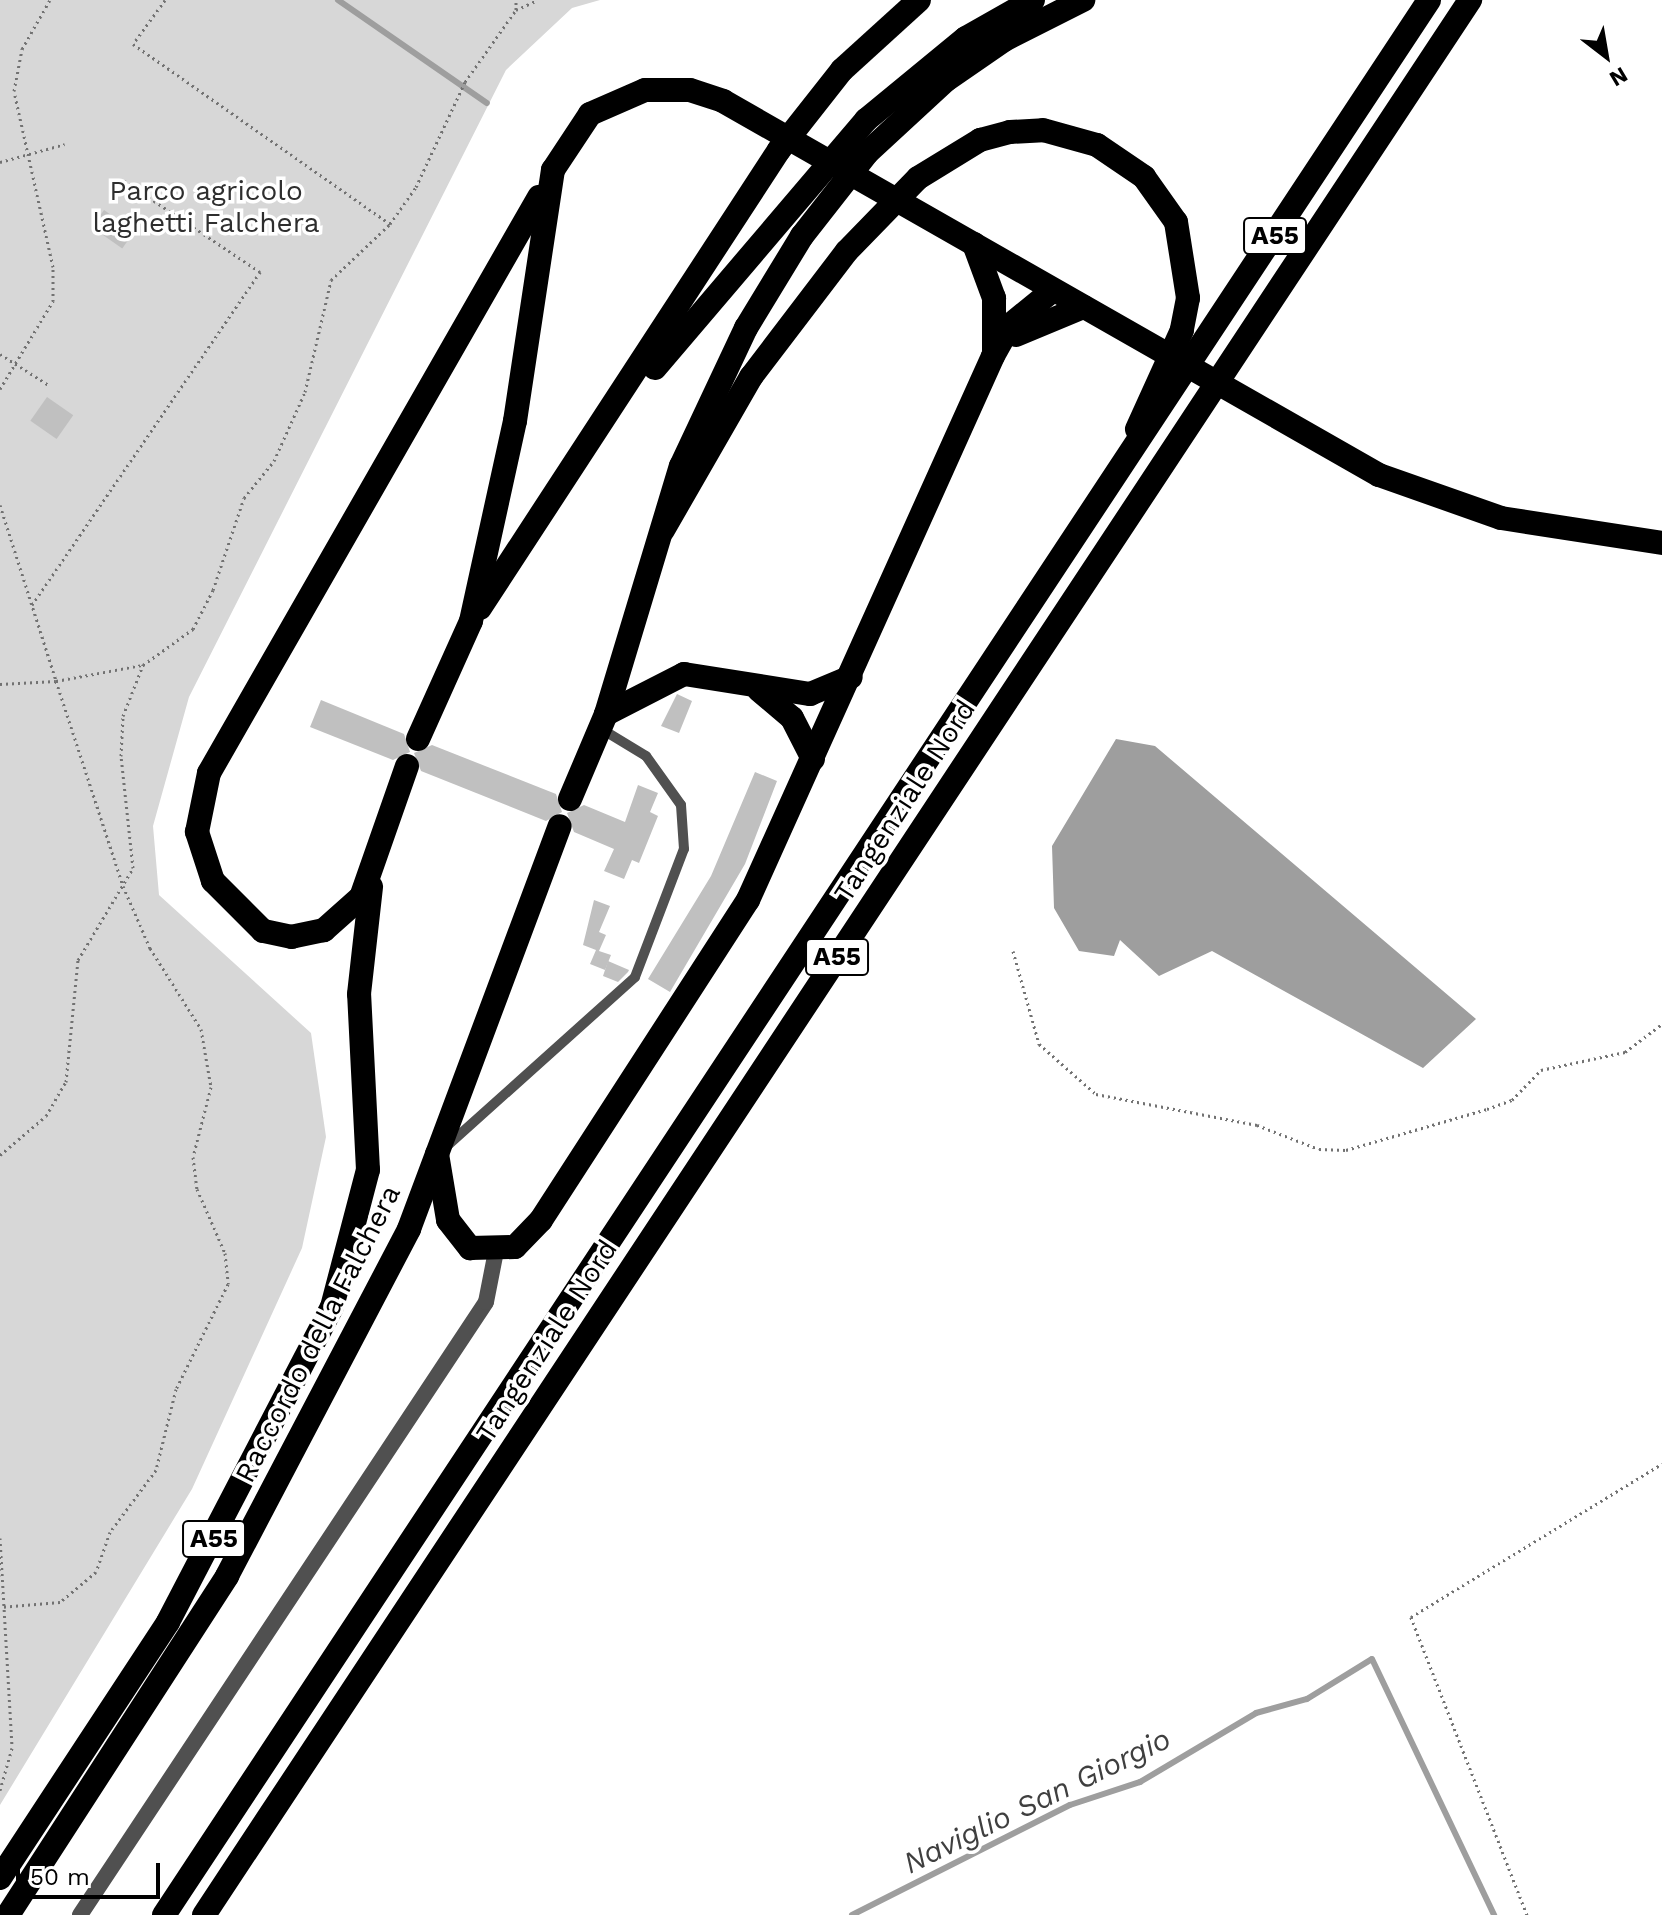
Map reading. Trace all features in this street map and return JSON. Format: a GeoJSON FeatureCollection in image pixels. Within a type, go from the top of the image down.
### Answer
{"type":"FeatureCollection","features":[{"type":"Feature","properties":{"kind":"highway"},"geometry":{"type":"LineString","coordinates":[[418,739],[471,621],[592,443],[779,150],[842,70],[919,0]]}},
{"type":"Feature","properties":{"kind":"highway"},"geometry":{"type":"LineString","coordinates":[[592,443],[857,129],[966,38],[1033,0]]}},
{"type":"Feature","properties":{"kind":"highway"},"geometry":{"type":"LineString","coordinates":[[570,799],[602,721],[681,466],[746,328],[822,208],[867,153],[946,80],[1004,40],[1083,0]]}},
{"type":"Feature","properties":{"kind":"highway","name":"Tangenziale Nord"},"geometry":{"type":"LineString","coordinates":[[164,1915],[1121,471],[1429,0]]}},
{"type":"Feature","properties":{"kind":"highway","name":"Tangenziale Nord"},"geometry":{"type":"LineString","coordinates":[[204,1915],[1470,0]]}},
{"type":"Feature","properties":{"kind":"highway"},"geometry":{"type":"LineString","coordinates":[[407,766],[361,897],[341,920],[309,936],[276,937],[250,923],[213,881],[200,846],[198,803],[209,773],[581,122],[630,94],[690,90],[752,117],[1379,475],[1462,506],[1569,532],[1662,543]]}},
{"type":"Feature","properties":{"kind":"highway"},"geometry":{"type":"LineString","coordinates":[[663,530],[751,377],[847,251],[918,178],[980,140],[1010,132],[1043,130],[1097,145],[1144,177],[1176,222],[1188,273],[1182,330],[1121,471]]}},
{"type":"Feature","properties":{"kind":"highway"},"geometry":{"type":"LineString","coordinates":[[471,621],[515,421],[553,170]]}},
{"type":"Feature","properties":{"kind":"highway"},"geometry":{"type":"LineString","coordinates":[[974,244],[994,298],[993,356]]}},
{"type":"Feature","properties":{"kind":"highway"},"geometry":{"type":"LineString","coordinates":[[437,1154],[437,1183],[453,1231],[470,1248],[496,1251],[532,1232],[748,900],[993,356],[1010,325],[1053,290]]}},
{"type":"Feature","properties":{"kind":"highway"},"geometry":{"type":"LineString","coordinates":[[993,356],[1036,322],[1083,307]]}},
{"type":"Feature","properties":{"kind":"highway"},"geometry":{"type":"LineString","coordinates":[[602,721],[684,674],[810,694],[851,677]]}},
{"type":"Feature","properties":{"kind":"highway"},"geometry":{"type":"LineString","coordinates":[[747,683],[792,718],[813,759]]}},
{"type":"Feature","properties":{"kind":"highway","name":"Raccordo della Falchera"},"geometry":{"type":"LineString","coordinates":[[8,1915],[227,1576],[409,1229],[560,826]]}},
{"type":"Feature","properties":{"kind":"highway","name":"Raccordo della Falchera"},"geometry":{"type":"LineString","coordinates":[[0,1878],[168,1622],[252,1473],[332,1307],[368,1170],[359,994],[375,861]]}},
{"type":"Feature","properties":{"kind":"street"},"geometry":{"type":"LineString","coordinates":[[80,1915],[486,1302],[496,1251]]}},
{"type":"Feature","properties":{"kind":"lane"},"geometry":{"type":"LineString","coordinates":[[437,1154],[601,1013],[635,977],[646,949],[684,849],[686,819],[646,756],[602,721]]}},
{"type":"Feature","properties":{"kind":"path"},"geometry":{"type":"LineString","coordinates":[[0,389],[53,301],[53,267],[14,91],[22,49],[50,0]]}},
{"type":"Feature","properties":{"kind":"path"},"geometry":{"type":"LineString","coordinates":[[165,0],[133,44],[390,224]]}},
{"type":"Feature","properties":{"kind":"path"},"geometry":{"type":"LineString","coordinates":[[516,0],[516,10]]}},
{"type":"Feature","properties":{"kind":"path"},"geometry":{"type":"LineString","coordinates":[[0,684],[56,681],[143,665],[193,629],[244,498],[274,461],[305,392],[331,280],[390,224],[416,187],[465,82],[516,10],[537,0]]}},
{"type":"Feature","properties":{"kind":"path"},"geometry":{"type":"LineString","coordinates":[[0,162],[65,144]]}},
{"type":"Feature","properties":{"kind":"path"},"geometry":{"type":"LineString","coordinates":[[32,605],[260,272],[123,180]]}},
{"type":"Feature","properties":{"kind":"path"},"geometry":{"type":"LineString","coordinates":[[0,354],[50,386]]}},
{"type":"Feature","properties":{"kind":"path"},"geometry":{"type":"LineString","coordinates":[[0,505],[123,886],[150,948],[201,1029],[211,1087],[193,1157],[196,1178],[225,1253],[228,1284],[176,1389],[156,1470],[110,1532],[96,1572],[60,1602],[9,1610],[0,1607]]}},
{"type":"Feature","properties":{"kind":"path"},"geometry":{"type":"LineString","coordinates":[[0,1155],[46,1116],[66,1082],[78,960],[101,912],[123,886],[134,845],[120,804],[123,716],[143,665]]}},
{"type":"Feature","properties":{"kind":"path"},"geometry":{"type":"LineString","coordinates":[[1013,951],[1039,1044],[1096,1094],[1257,1125],[1319,1149],[1346,1150],[1512,1100],[1541,1070],[1625,1052],[1662,1024]]}},
{"type":"Feature","properties":{"kind":"path"},"geometry":{"type":"LineString","coordinates":[[1527,1915],[1411,1617],[1662,1464]]}},
{"type":"Feature","properties":{"kind":"path"},"geometry":{"type":"LineString","coordinates":[[0,1538],[9,1610],[12,1748],[0,1790]]}},
{"type":"Feature","properties":{"kind":"green space","name":"Parco agricolo laghetti Falchera"},"geometry":{"type":"Polygon","coordinates":[[[0,0],[600,0],[572,8],[506,70],[189,697],[153,826],[159,895],[311,1033],[326,1137],[302,1248],[192,1489],[0,1805],[0,0]]]}},
{"type":"Feature","properties":{"kind":"shaded area"},"geometry":{"type":"Polygon","coordinates":[[[1116,739],[1155,746],[1476,1019],[1423,1068],[1212,951],[1159,976],[1120,940],[1114,956],[1079,951],[1054,908],[1052,846],[1116,739]]]}},
{"type":"Feature","properties":{"kind":"building"},"geometry":{"type":"Polygon","coordinates":[[[104,210],[134,231],[122,248],[92,227],[104,210]]]}},
{"type":"Feature","properties":{"kind":"building"},"geometry":{"type":"Polygon","coordinates":[[[47,397],[73,415],[57,439],[30,421],[47,397]]]}},
{"type":"Feature","properties":{"kind":"building"},"geometry":{"type":"Polygon","coordinates":[[[677,694],[692,701],[679,733],[661,726],[677,694]]]}},
{"type":"Feature","properties":{"kind":"building"},"geometry":{"type":"Polygon","coordinates":[[[321,700],[404,734],[410,752],[393,760],[310,727],[321,700]]]}},
{"type":"Feature","properties":{"kind":"building"},"geometry":{"type":"Polygon","coordinates":[[[432,745],[556,794],[562,812],[546,821],[421,771],[414,753],[432,745]]]}},
{"type":"Feature","properties":{"kind":"building"},"geometry":{"type":"Polygon","coordinates":[[[755,772],[777,781],[745,864],[670,992],[648,979],[711,876],[755,772]]]}},
{"type":"Feature","properties":{"kind":"building"},"geometry":{"type":"Polygon","coordinates":[[[638,785],[658,793],[650,812],[658,816],[639,863],[632,860],[624,879],[604,871],[614,849],[574,832],[567,813],[584,805],[625,822],[638,785]]]}},
{"type":"Feature","properties":{"kind":"building"},"geometry":{"type":"Polygon","coordinates":[[[594,900],[610,906],[599,932],[606,935],[599,951],[611,955],[605,970],[590,964],[596,950],[583,945],[594,900]]]}},
{"type":"Feature","properties":{"kind":"building"},"geometry":{"type":"Polygon","coordinates":[[[608,961],[629,970],[618,982],[603,976],[608,961]]]}},
{"type":"Feature","properties":{"kind":"waterway"},"geometry":{"type":"LineString","coordinates":[[338,0],[487,103]]}},
{"type":"Feature","properties":{"kind":"waterway","name":"Naviglio San Giorgio"},"geometry":{"type":"LineString","coordinates":[[852,1915],[1070,1805],[1140,1782],[1256,1713],[1307,1699],[1372,1659],[1494,1915]]}}]}
